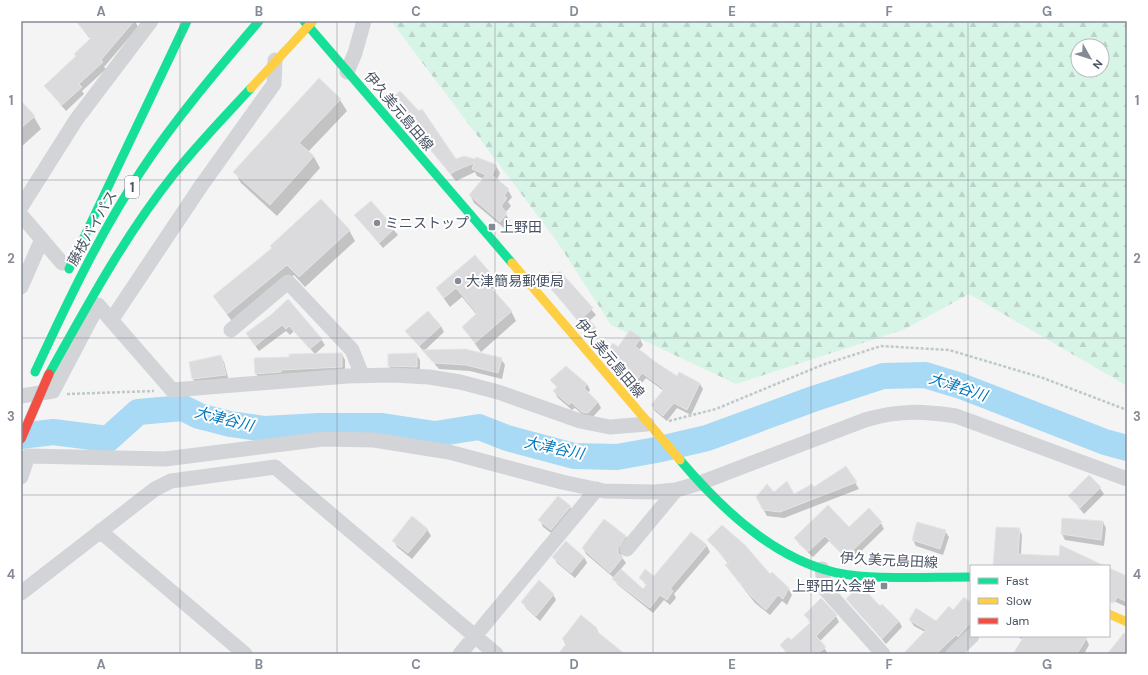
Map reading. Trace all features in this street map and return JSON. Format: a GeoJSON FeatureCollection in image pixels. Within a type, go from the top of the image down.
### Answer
{"type":"FeatureCollection","features":[{"type":"Feature","properties":{"kind":"main road","name":"1"},"geometry":{"type":"LineString","coordinates":[[64,270],[187,21]]}},
{"type":"Feature","properties":{"kind":"main road","name":"藤枝バイパス"},"geometry":{"type":"LineString","coordinates":[[21,408],[29,384],[69,298],[126,195],[160,145],[201,91],[259,21]]}},
{"type":"Feature","properties":{"kind":"main road","name":"1"},"geometry":{"type":"LineString","coordinates":[[21,439],[49,374],[83,312],[131,235],[174,174],[308,23]]}},
{"type":"Feature","properties":{"kind":"main road","name":"伊久美元島田線"},"geometry":{"type":"LineString","coordinates":[[308,23],[347,72],[698,481],[761,537],[787,555],[822,570],[858,576],[970,577]]}},
{"type":"Feature","properties":{"kind":"main road"},"geometry":{"type":"LineString","coordinates":[[1110,614],[1127,622]]}},
{"type":"Feature","properties":{"kind":"street"},"geometry":{"type":"LineString","coordinates":[[21,207],[76,120],[151,21]]}},
{"type":"Feature","properties":{"kind":"street"},"geometry":{"type":"LineString","coordinates":[[347,72],[355,53],[364,21]]}},
{"type":"Feature","properties":{"kind":"street"},"geometry":{"type":"LineString","coordinates":[[112,320],[201,186],[274,84],[275,60]]}},
{"type":"Feature","properties":{"kind":"street"},"geometry":{"type":"LineString","coordinates":[[21,215],[42,239],[64,270]]}},
{"type":"Feature","properties":{"kind":"street"},"geometry":{"type":"LineString","coordinates":[[21,287],[42,239]]}},
{"type":"Feature","properties":{"kind":"street"},"geometry":{"type":"LineString","coordinates":[[231,330],[288,282],[352,350],[362,375]]}},
{"type":"Feature","properties":{"kind":"street"},"geometry":{"type":"LineString","coordinates":[[29,384],[53,391],[98,305],[172,390],[298,379],[392,374],[429,377],[498,392],[540,409],[580,421],[610,427],[650,426]]}},
{"type":"Feature","properties":{"kind":"street"},"geometry":{"type":"LineString","coordinates":[[21,477],[28,456],[165,459],[323,439],[374,440],[449,452],[562,482],[597,489],[654,492],[676,490],[865,420],[891,413],[934,412],[956,416],[1127,479]]}},
{"type":"Feature","properties":{"kind":"street"},"geometry":{"type":"LineString","coordinates":[[21,593],[155,489],[171,481],[275,467],[496,654]]}},
{"type":"Feature","properties":{"kind":"street"},"geometry":{"type":"LineString","coordinates":[[460,654],[597,489]]}},
{"type":"Feature","properties":{"kind":"street"},"geometry":{"type":"LineString","coordinates":[[626,549],[676,490]]}},
{"type":"Feature","properties":{"kind":"street"},"geometry":{"type":"LineString","coordinates":[[100,531],[245,654]]}},
{"type":"Feature","properties":{"kind":"street"},"geometry":{"type":"LineString","coordinates":[[822,570],[825,589],[883,654]]}},
{"type":"Feature","properties":{"kind":"street"},"geometry":{"type":"LineString","coordinates":[[953,654],[971,637]]}},
{"type":"Feature","properties":{"kind":"path"},"geometry":{"type":"LineString","coordinates":[[650,426],[716,409],[822,365],[880,346],[949,350],[1043,378],[1127,410]]}},
{"type":"Feature","properties":{"kind":"path"},"geometry":{"type":"LineString","coordinates":[[62,394],[172,390]]}},
{"type":"Feature","properties":{"kind":"green space"},"geometry":{"type":"Polygon","coordinates":[[[391,21],[1127,21],[1127,386],[969,294],[903,330],[736,384],[611,325],[556,240],[391,21]]]}},
{"type":"Feature","properties":{"kind":"building"},"geometry":{"type":"Polygon","coordinates":[[[76,21],[134,21],[101,60],[103,62],[79,84],[82,87],[62,105],[44,86],[76,56],[74,54],[91,38],[76,21]]]}},
{"type":"Feature","properties":{"kind":"building"},"geometry":{"type":"Polygon","coordinates":[[[319,78],[341,99],[299,143],[314,156],[270,205],[233,172],[319,78]]]}},
{"type":"Feature","properties":{"kind":"building"},"geometry":{"type":"Polygon","coordinates":[[[400,91],[419,111],[422,109],[456,159],[464,156],[475,159],[476,157],[497,165],[492,175],[509,189],[504,196],[507,198],[501,206],[507,213],[500,222],[469,195],[486,175],[472,169],[474,163],[451,174],[389,101],[400,91]]]}},
{"type":"Feature","properties":{"kind":"building"},"geometry":{"type":"Polygon","coordinates":[[[21,101],[35,116],[21,128],[21,101]]]}},
{"type":"Feature","properties":{"kind":"building"},"geometry":{"type":"Polygon","coordinates":[[[321,199],[350,230],[299,277],[287,265],[227,314],[213,296],[272,248],[270,246],[321,199]]]}},
{"type":"Feature","properties":{"kind":"building"},"geometry":{"type":"Polygon","coordinates":[[[371,201],[395,228],[379,243],[354,215],[371,201]]]}},
{"type":"Feature","properties":{"kind":"building"},"geometry":{"type":"Polygon","coordinates":[[[475,255],[493,276],[486,282],[512,311],[475,343],[462,327],[477,313],[456,288],[444,298],[436,288],[475,255]]]}},
{"type":"Feature","properties":{"kind":"building"},"geometry":{"type":"Polygon","coordinates":[[[552,271],[555,275],[560,271],[593,308],[579,321],[543,280],[552,271]]]}},
{"type":"Feature","properties":{"kind":"building"},"geometry":{"type":"Polygon","coordinates":[[[288,299],[322,339],[310,349],[289,326],[286,329],[282,325],[255,346],[246,333],[272,314],[288,299]]]}},
{"type":"Feature","properties":{"kind":"building"},"geometry":{"type":"Polygon","coordinates":[[[428,311],[441,326],[419,346],[405,331],[428,311]]]}},
{"type":"Feature","properties":{"kind":"building"},"geometry":{"type":"Polygon","coordinates":[[[588,318],[597,329],[589,335],[580,325],[588,318]]]}},
{"type":"Feature","properties":{"kind":"building"},"geometry":{"type":"Polygon","coordinates":[[[630,330],[641,338],[635,346],[654,361],[677,376],[679,372],[700,383],[687,410],[674,403],[663,416],[651,405],[664,389],[642,373],[637,380],[618,365],[616,367],[604,353],[613,343],[618,347],[630,330]]]}},
{"type":"Feature","properties":{"kind":"building"},"geometry":{"type":"Polygon","coordinates":[[[465,349],[502,358],[498,373],[466,365],[434,363],[422,350],[465,349]]]}},
{"type":"Feature","properties":{"kind":"building"},"geometry":{"type":"Polygon","coordinates":[[[342,353],[342,367],[281,370],[281,372],[255,374],[254,358],[289,357],[289,354],[342,353]]]}},
{"type":"Feature","properties":{"kind":"building"},"geometry":{"type":"Polygon","coordinates":[[[417,353],[417,367],[388,366],[388,354],[417,353]]]}},
{"type":"Feature","properties":{"kind":"building"},"geometry":{"type":"Polygon","coordinates":[[[221,355],[226,375],[192,379],[189,362],[221,355]]]}},
{"type":"Feature","properties":{"kind":"building"},"geometry":{"type":"Polygon","coordinates":[[[566,366],[587,384],[584,388],[598,402],[588,413],[582,412],[571,402],[569,405],[553,391],[557,387],[550,380],[566,366]]]}},
{"type":"Feature","properties":{"kind":"building"},"geometry":{"type":"Polygon","coordinates":[[[846,466],[857,482],[780,512],[763,510],[756,497],[767,484],[774,492],[787,481],[794,494],[812,484],[814,487],[846,466]]]}},
{"type":"Feature","properties":{"kind":"building"},"geometry":{"type":"Polygon","coordinates":[[[1089,475],[1101,487],[1080,508],[1068,496],[1089,475]]]}},
{"type":"Feature","properties":{"kind":"building"},"geometry":{"type":"Polygon","coordinates":[[[558,496],[571,506],[551,530],[538,520],[558,496]]]}},
{"type":"Feature","properties":{"kind":"building"},"geometry":{"type":"Polygon","coordinates":[[[828,505],[849,527],[869,508],[882,522],[846,557],[825,536],[809,551],[807,551],[794,538],[828,505]]]}},
{"type":"Feature","properties":{"kind":"building"},"geometry":{"type":"Polygon","coordinates":[[[412,516],[428,529],[408,553],[392,541],[412,516]]]}},
{"type":"Feature","properties":{"kind":"building"},"geometry":{"type":"Polygon","coordinates":[[[1062,518],[1103,521],[1101,540],[1061,534],[1062,518]]]}},
{"type":"Feature","properties":{"kind":"building"},"geometry":{"type":"Polygon","coordinates":[[[604,519],[626,536],[618,548],[618,553],[623,557],[610,573],[582,548],[604,519]]]}},
{"type":"Feature","properties":{"kind":"building"},"geometry":{"type":"Polygon","coordinates":[[[917,522],[946,530],[940,549],[912,540],[917,522]]]}},
{"type":"Feature","properties":{"kind":"building"},"geometry":{"type":"Polygon","coordinates":[[[722,525],[745,545],[770,574],[772,572],[789,588],[783,599],[778,595],[766,610],[751,596],[725,565],[729,562],[707,540],[722,525]]]}},
{"type":"Feature","properties":{"kind":"building"},"geometry":{"type":"Polygon","coordinates":[[[996,527],[1020,528],[1018,554],[1059,556],[1060,545],[1103,565],[993,565],[996,527]]]}},
{"type":"Feature","properties":{"kind":"building"},"geometry":{"type":"Polygon","coordinates":[[[691,532],[707,545],[670,589],[673,591],[667,600],[660,595],[650,608],[612,579],[621,569],[643,589],[647,584],[639,578],[645,569],[654,576],[691,532]]]}},
{"type":"Feature","properties":{"kind":"building"},"geometry":{"type":"Polygon","coordinates":[[[566,541],[584,557],[571,573],[552,557],[566,541]]]}},
{"type":"Feature","properties":{"kind":"building"},"geometry":{"type":"Polygon","coordinates":[[[1110,568],[1127,576],[1127,602],[1117,597],[1114,603],[1110,602],[1110,568]]]}},
{"type":"Feature","properties":{"kind":"building"},"geometry":{"type":"Polygon","coordinates":[[[539,580],[554,594],[536,616],[521,602],[539,580]]]}},
{"type":"Feature","properties":{"kind":"building"},"geometry":{"type":"Polygon","coordinates":[[[857,588],[863,588],[880,606],[882,604],[899,621],[882,639],[846,599],[857,588]]]}},
{"type":"Feature","properties":{"kind":"building"},"geometry":{"type":"Polygon","coordinates":[[[964,597],[970,602],[970,623],[958,637],[956,635],[936,654],[903,654],[926,630],[909,620],[916,608],[936,621],[949,606],[953,610],[964,597]]]}},
{"type":"Feature","properties":{"kind":"building"},"geometry":{"type":"Polygon","coordinates":[[[821,598],[837,615],[816,636],[826,647],[817,654],[788,654],[780,645],[788,637],[791,640],[811,622],[804,615],[821,598]]]}},
{"type":"Feature","properties":{"kind":"building"},"geometry":{"type":"Polygon","coordinates":[[[581,615],[597,628],[595,630],[625,654],[558,654],[567,643],[562,639],[581,615]]]}},
{"type":"Feature","properties":{"kind":"building"},"geometry":{"type":"Polygon","coordinates":[[[1124,633],[1127,634],[1127,654],[1107,654],[1124,633]]]}},
{"type":"Feature","properties":{"kind":"building"},"geometry":{"type":"Polygon","coordinates":[[[1023,637],[1087,637],[1077,654],[1013,654],[1023,637]]]}},
{"type":"Feature","properties":{"kind":"waterway","name":"大津谷川"},"geometry":{"type":"LineString","coordinates":[[21,436],[53,432],[108,439],[138,412],[183,408],[199,416],[230,424],[265,429],[319,426],[382,426],[435,434],[479,427],[507,438],[574,456],[617,457],[656,450],[707,438],[813,399],[883,376],[925,375],[961,386],[1105,442],[1127,448]]}},
{"type":"Feature","properties":{"kind":"traffic: fast"},"geometry":{"type":"LineString","coordinates":[[69,269],[187,21]]}},
{"type":"Feature","properties":{"kind":"traffic: fast"},"geometry":{"type":"LineString","coordinates":[[35,372],[97,245],[141,171],[154,151],[183,113],[259,21]]}},
{"type":"Feature","properties":{"kind":"traffic: fast"},"geometry":{"type":"LineString","coordinates":[[304,21],[512,263]]}},
{"type":"Feature","properties":{"kind":"traffic: fast"},"geometry":{"type":"LineString","coordinates":[[49,374],[107,271],[139,221],[192,152],[251,88]]}},
{"type":"Feature","properties":{"kind":"traffic: fast"},"geometry":{"type":"LineString","coordinates":[[680,460],[737,519],[782,551],[807,563],[832,572],[859,576],[901,578],[970,577]]}},
{"type":"Feature","properties":{"kind":"traffic: slow"},"geometry":{"type":"LineString","coordinates":[[251,88],[313,21]]}},
{"type":"Feature","properties":{"kind":"traffic: slow"},"geometry":{"type":"LineString","coordinates":[[512,263],[680,460]]}},
{"type":"Feature","properties":{"kind":"traffic: slow"},"geometry":{"type":"LineString","coordinates":[[1110,614],[1127,622]]}},
{"type":"Feature","properties":{"kind":"traffic: jam"},"geometry":{"type":"LineString","coordinates":[[21,439],[49,374]]}},
{"type":"Feature","properties":{"kind":"place","name":"ミニストップ"},"geometry":{"type":"Point","coordinates":[377,223]}},
{"type":"Feature","properties":{"kind":"place","name":"上野田"},"geometry":{"type":"Point","coordinates":[492,227]}},
{"type":"Feature","properties":{"kind":"place","name":"大津簡易郵便局"},"geometry":{"type":"Point","coordinates":[458,281]}},
{"type":"Feature","properties":{"kind":"place","name":"上野田公会堂"},"geometry":{"type":"Point","coordinates":[884,586]}}]}
